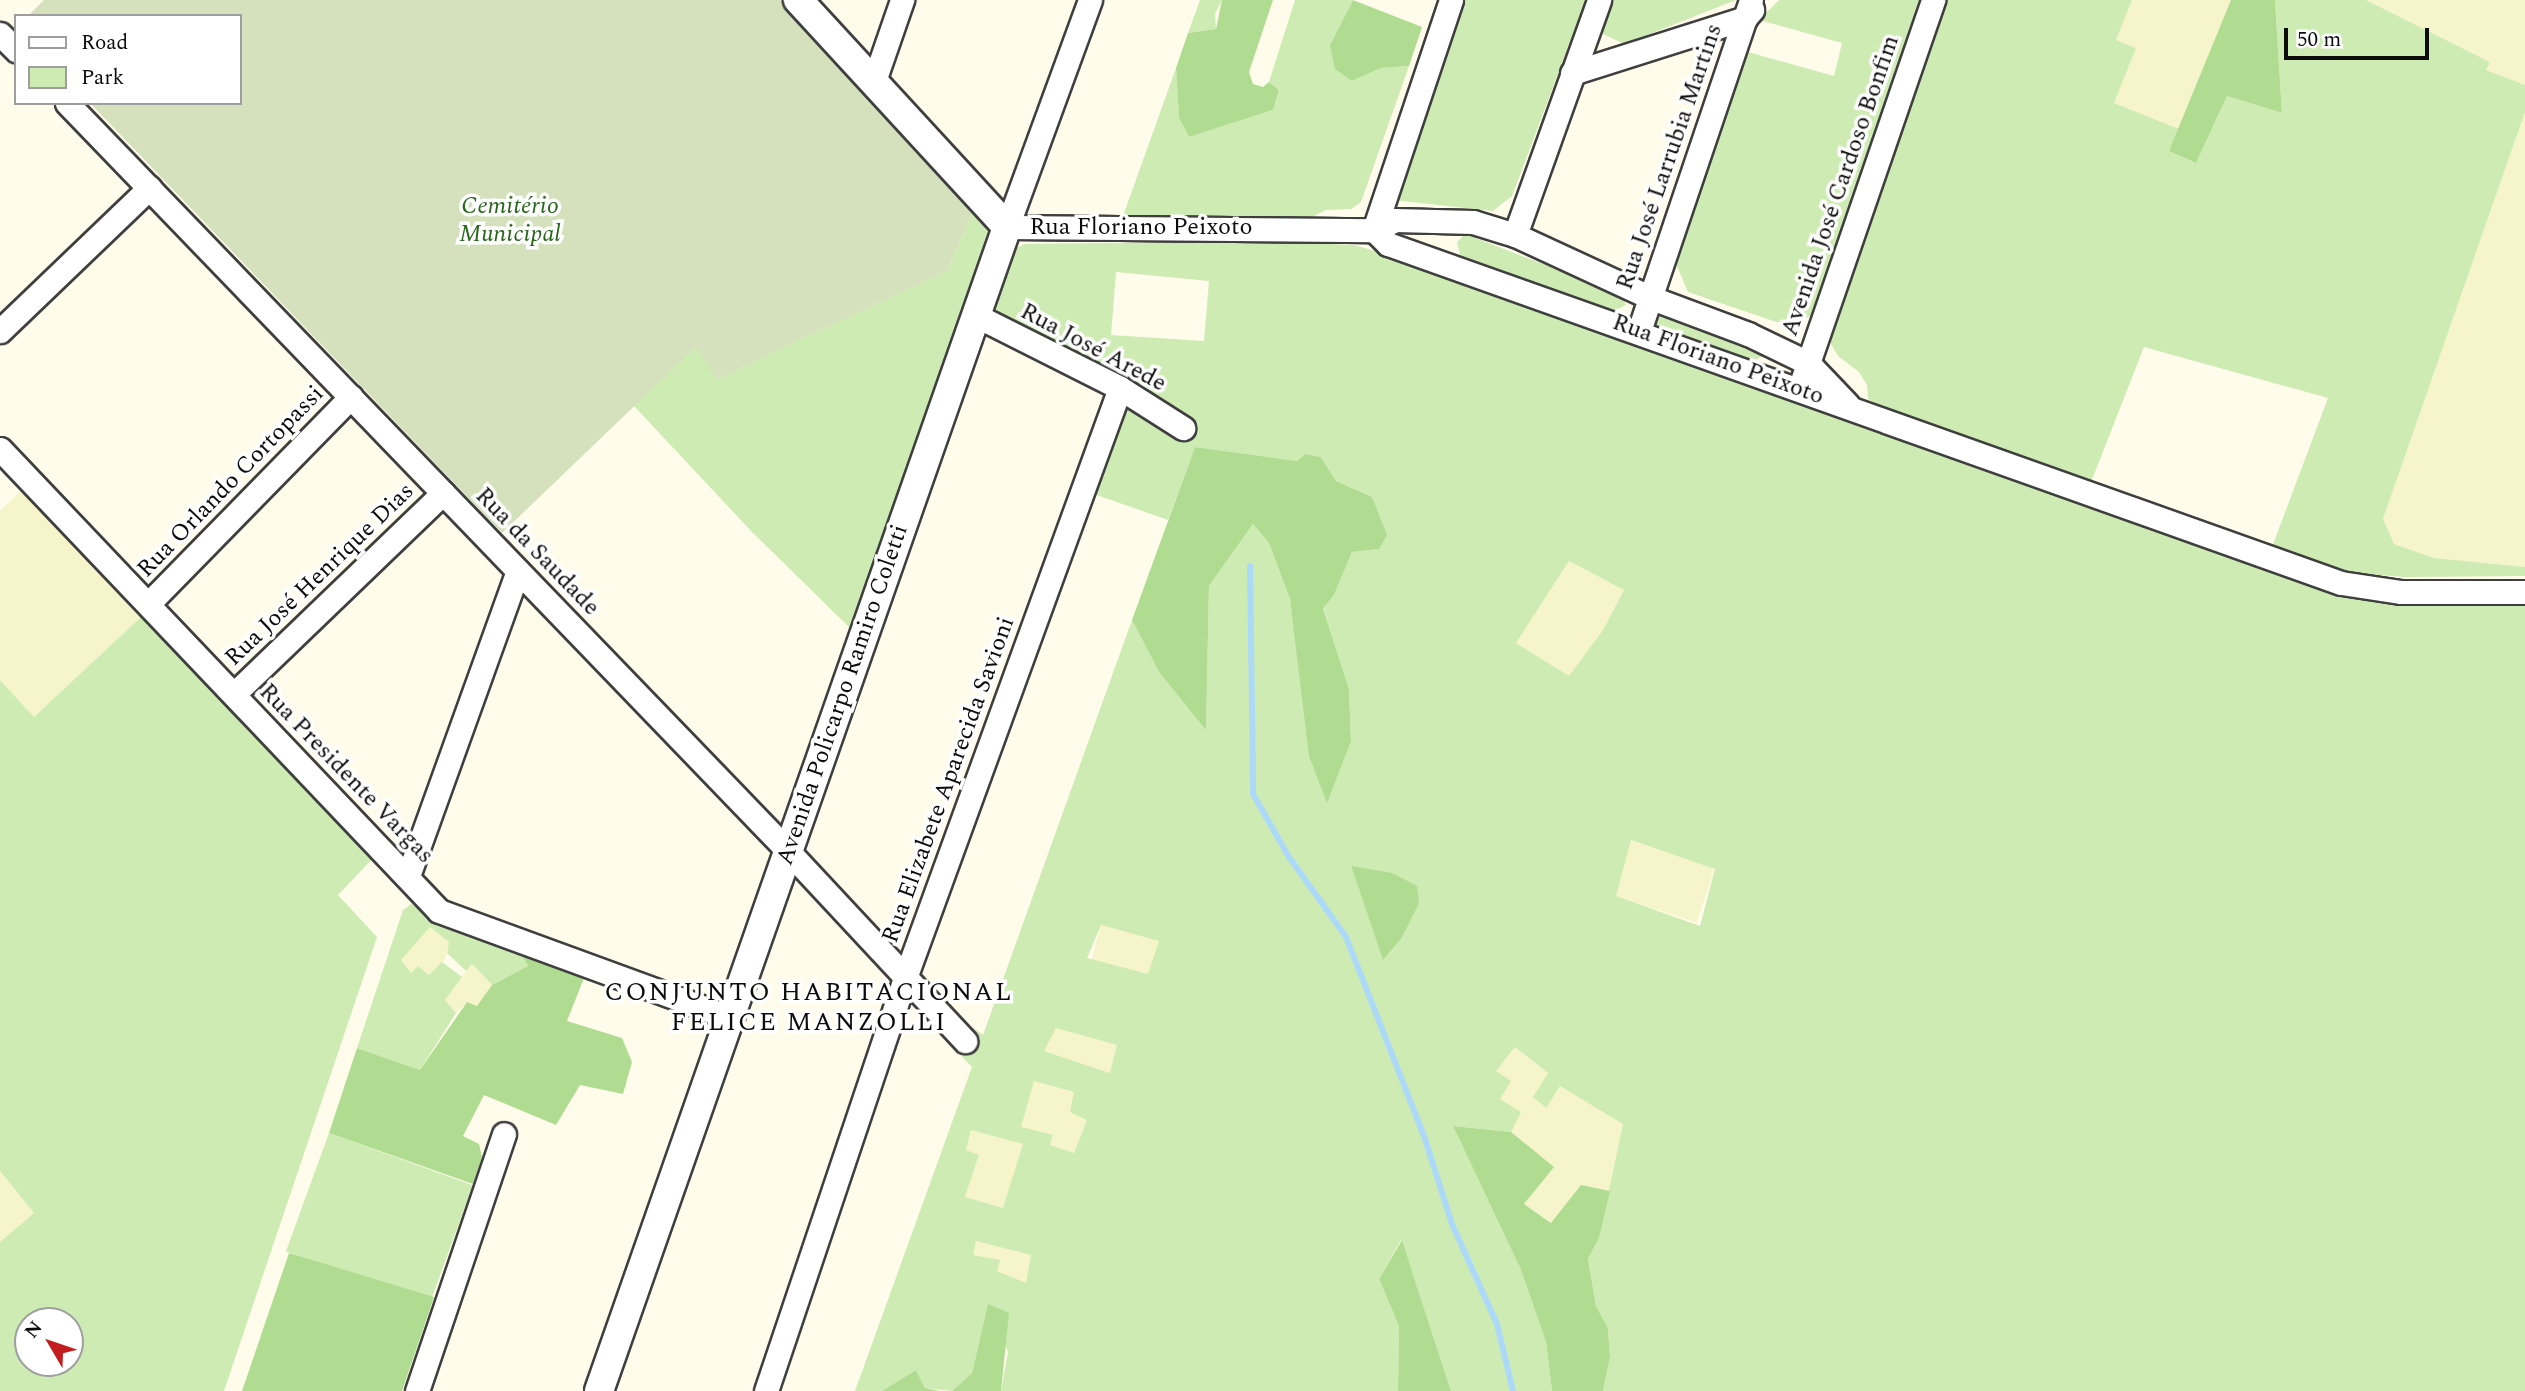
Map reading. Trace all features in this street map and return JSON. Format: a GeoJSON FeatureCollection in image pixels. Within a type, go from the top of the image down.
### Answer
{"type":"FeatureCollection","features":[{"type":"Feature","properties":{"kind":"street","name":"Rua Floriano Peixoto"},"geometry":{"type":"LineString","coordinates":[[799,0],[1007,227],[1374,230],[1395,220],[1473,222],[1515,235],[1649,297],[1748,334],[1808,363],[1849,406]]}},
{"type":"Feature","properties":{"kind":"street"},"geometry":{"type":"LineString","coordinates":[[874,81],[902,0]]}},
{"type":"Feature","properties":{"kind":"street","name":"Avenida Policarpo Ramiro Coletti"},"geometry":{"type":"LineString","coordinates":[[599,1391],[1007,227],[1090,0]]}},
{"type":"Feature","properties":{"kind":"street"},"geometry":{"type":"LineString","coordinates":[[1374,230],[1451,0]]}},
{"type":"Feature","properties":{"kind":"street"},"geometry":{"type":"LineString","coordinates":[[1515,235],[1599,0]]}},
{"type":"Feature","properties":{"kind":"street"},"geometry":{"type":"LineString","coordinates":[[1572,73],[1748,9],[1761,0]]}},
{"type":"Feature","properties":{"kind":"street","name":"Avenida José Cardoso Bonfim"},"geometry":{"type":"LineString","coordinates":[[1799,389],[1933,0]]}},
{"type":"Feature","properties":{"kind":"street","name":"Rua José Larrubia Martins"},"geometry":{"type":"LineString","coordinates":[[1639,331],[1748,9]]}},
{"type":"Feature","properties":{"kind":"street"},"geometry":{"type":"LineString","coordinates":[[0,34],[14,48]]}},
{"type":"Feature","properties":{"kind":"street","name":"Rua da Saudade"},"geometry":{"type":"LineString","coordinates":[[69,105],[788,851],[965,1041]]}},
{"type":"Feature","properties":{"kind":"street"},"geometry":{"type":"LineString","coordinates":[[0,331],[149,188]]}},
{"type":"Feature","properties":{"kind":"street","name":"Rua Floriano Peixoto"},"geometry":{"type":"LineString","coordinates":[[1374,230],[1388,244],[1849,406]]}},
{"type":"Feature","properties":{"kind":"street","name":"Rua José Arede"},"geometry":{"type":"LineString","coordinates":[[976,316],[1120,388],[1182,428]]}},
{"type":"Feature","properties":{"kind":"street","name":"Rua Elizabete Aparecida Savioni"},"geometry":{"type":"LineString","coordinates":[[766,1391],[905,978],[1120,388]]}},
{"type":"Feature","properties":{"kind":"street","name":"Rua Orlando Cortopassi"},"geometry":{"type":"LineString","coordinates":[[148,604],[351,397]]}},
{"type":"Feature","properties":{"kind":"street"},"geometry":{"type":"LineString","coordinates":[[1849,406],[2342,583],[2401,592],[2525,592]]}},
{"type":"Feature","properties":{"kind":"street","name":"Rua Presidente Vargas"},"geometry":{"type":"LineString","coordinates":[[0,449],[439,911],[731,1018]]}},
{"type":"Feature","properties":{"kind":"street","name":"Rua José Henrique Dias"},"geometry":{"type":"LineString","coordinates":[[234,694],[443,493]]}},
{"type":"Feature","properties":{"kind":"street"},"geometry":{"type":"LineString","coordinates":[[408,876],[518,571]]}},
{"type":"Feature","properties":{"kind":"street"},"geometry":{"type":"LineString","coordinates":[[417,1391],[504,1134]]}},
{"type":"Feature","properties":{"kind":"shaded area"},"geometry":{"type":"Polygon","coordinates":[[[2132,0],[2231,0],[2179,129],[2114,103],[2136,48],[2116,40],[2132,0]]]}},
{"type":"Feature","properties":{"kind":"shaded area"},"geometry":{"type":"Polygon","coordinates":[[[2366,0],[2525,0],[2525,85],[2486,70],[2490,62],[2366,0]]]}},
{"type":"Feature","properties":{"kind":"shaded area"},"geometry":{"type":"Polygon","coordinates":[[[2525,112],[2525,567],[2434,558],[2394,544],[2383,519],[2525,112]]]}},
{"type":"Feature","properties":{"kind":"shaded area"},"geometry":{"type":"Polygon","coordinates":[[[23,489],[142,616],[34,717],[0,680],[0,511],[23,489]]]}},
{"type":"Feature","properties":{"kind":"shaded area"},"geometry":{"type":"Polygon","coordinates":[[[1569,561],[1624,590],[1603,630],[1569,676],[1516,643],[1569,561]]]}},
{"type":"Feature","properties":{"kind":"shaded area"},"geometry":{"type":"Polygon","coordinates":[[[1630,840],[1715,868],[1697,923],[1612,895],[1630,840]]]}},
{"type":"Feature","properties":{"kind":"shaded area"},"geometry":{"type":"Polygon","coordinates":[[[1101,925],[1159,941],[1150,975],[1092,960],[1101,925]]]}},
{"type":"Feature","properties":{"kind":"shaded area"},"geometry":{"type":"Polygon","coordinates":[[[430,927],[449,942],[445,960],[429,975],[411,973],[400,960],[430,927]]]}},
{"type":"Feature","properties":{"kind":"shaded area"},"geometry":{"type":"Polygon","coordinates":[[[471,964],[492,985],[477,1006],[467,1002],[456,1013],[445,1000],[471,964]]]}},
{"type":"Feature","properties":{"kind":"shaded area"},"geometry":{"type":"Polygon","coordinates":[[[1056,1028],[1118,1045],[1110,1073],[1043,1051],[1056,1028]]]}},
{"type":"Feature","properties":{"kind":"shaded area"},"geometry":{"type":"Polygon","coordinates":[[[1515,1047],[1548,1073],[1545,1108],[1560,1086],[1623,1123],[1610,1191],[1581,1185],[1552,1223],[1524,1204],[1553,1167],[1511,1132],[1520,1112],[1500,1099],[1496,1071],[1515,1047]]]}},
{"type":"Feature","properties":{"kind":"shaded area"},"geometry":{"type":"Polygon","coordinates":[[[1034,1081],[1074,1092],[1087,1120],[1074,1153],[1050,1145],[1053,1136],[1020,1127],[1034,1081]]]}},
{"type":"Feature","properties":{"kind":"shaded area"},"geometry":{"type":"Polygon","coordinates":[[[971,1130],[1024,1144],[1003,1208],[965,1197],[979,1156],[966,1150],[971,1130]]]}},
{"type":"Feature","properties":{"kind":"shaded area"},"geometry":{"type":"Polygon","coordinates":[[[0,1171],[34,1213],[0,1242],[0,1171]]]}},
{"type":"Feature","properties":{"kind":"shaded area"},"geometry":{"type":"Polygon","coordinates":[[[976,1241],[1031,1255],[1026,1283],[996,1271],[999,1260],[973,1255],[976,1241]]]}},
{"type":"Feature","properties":{"kind":"green space","name":"Cemitério Municipal"},"geometry":{"type":"Polygon","coordinates":[[[44,0],[780,0],[973,211],[947,271],[717,379],[696,347],[502,533],[92,105],[242,105],[242,14],[30,14],[44,0]]]}},
{"type":"Feature","properties":{"kind":"green space"},"geometry":{"type":"Polygon","coordinates":[[[1200,0],[1222,0],[1215,14],[1216,29],[1188,33],[1200,0]]]}},
{"type":"Feature","properties":{"kind":"green space"},"geometry":{"type":"Polygon","coordinates":[[[1222,0],[1273,0],[1249,72],[1253,84],[1263,87],[1269,82],[1279,90],[1273,110],[1189,137],[1179,118],[1176,68],[1188,33],[1216,29],[1222,0]]]}},
{"type":"Feature","properties":{"kind":"green space"},"geometry":{"type":"Polygon","coordinates":[[[1295,0],[1353,0],[1330,45],[1352,81],[1381,68],[1409,66],[1361,202],[1351,209],[1326,210],[1312,217],[1123,216],[1176,68],[1179,118],[1189,137],[1273,110],[1279,90],[1269,82],[1295,0]]]}},
{"type":"Feature","properties":{"kind":"green space"},"geometry":{"type":"Polygon","coordinates":[[[1353,0],[1422,27],[1409,66],[1381,68],[1352,81],[1335,69],[1330,45],[1353,0]]]}},
{"type":"Feature","properties":{"kind":"green space"},"geometry":{"type":"Polygon","coordinates":[[[1451,0],[1586,0],[1512,196],[1493,211],[1392,200],[1451,0]]]}},
{"type":"Feature","properties":{"kind":"green space"},"geometry":{"type":"Polygon","coordinates":[[[1609,0],[1736,0],[1624,44],[1599,32],[1609,0]]]}},
{"type":"Feature","properties":{"kind":"green space"},"geometry":{"type":"Polygon","coordinates":[[[1779,0],[1921,0],[1812,315],[1791,327],[1688,292],[1676,264],[1748,52],[1834,76],[1842,43],[1759,20],[1779,0]]]}},
{"type":"Feature","properties":{"kind":"green space"},"geometry":{"type":"Polygon","coordinates":[[[1944,0],[2132,0],[2116,40],[2136,48],[2114,103],[2179,129],[2169,151],[2196,163],[2227,96],[2282,113],[2275,0],[2366,0],[2490,62],[2486,70],[2525,85],[2525,112],[2383,519],[2394,544],[2434,558],[2525,567],[2525,576],[2404,577],[2345,572],[2272,547],[2328,398],[2144,347],[2091,482],[1888,411],[1868,399],[1867,385],[1859,372],[1838,356],[1831,344],[1831,330],[1944,0]]]}},
{"type":"Feature","properties":{"kind":"green space"},"geometry":{"type":"Polygon","coordinates":[[[2231,0],[2275,0],[2282,113],[2227,96],[2196,163],[2169,151],[2231,0]]]}},
{"type":"Feature","properties":{"kind":"green space"},"geometry":{"type":"Polygon","coordinates":[[[973,211],[990,234],[852,630],[752,532],[634,406],[696,346],[718,378],[947,271],[973,211]]]}},
{"type":"Feature","properties":{"kind":"green space"},"geometry":{"type":"Polygon","coordinates":[[[1465,234],[1620,294],[1626,305],[1614,311],[1460,255],[1457,242],[1465,234]]]}},
{"type":"Feature","properties":{"kind":"green space"},"geometry":{"type":"Polygon","coordinates":[[[1269,241],[1354,245],[1415,262],[2337,593],[2398,602],[2525,603],[2525,1391],[1603,1391],[1610,1357],[1608,1328],[1596,1306],[1588,1259],[1599,1238],[1623,1124],[1560,1086],[1546,1108],[1533,1097],[1548,1073],[1515,1047],[1496,1071],[1511,1081],[1500,1099],[1521,1112],[1511,1132],[1453,1126],[1521,1270],[1546,1342],[1552,1391],[1451,1391],[1401,1240],[1379,1279],[1399,1326],[1398,1391],[1001,1391],[1008,1352],[988,1305],[972,1373],[952,1391],[925,1388],[916,1370],[882,1391],[855,1391],[972,1067],[962,1057],[974,1037],[971,1026],[983,1035],[1132,620],[1159,672],[1206,729],[1209,586],[1253,524],[1269,543],[1290,599],[1301,674],[1351,740],[1349,689],[1323,607],[1334,595],[1352,552],[1379,549],[1372,497],[1336,481],[1321,457],[1305,454],[1297,461],[1195,447],[1168,520],[1091,493],[1118,411],[1131,407],[1001,318],[993,304],[1009,253],[1024,244],[1269,241]],[[1116,272],[1111,335],[1204,341],[1209,281],[1116,272]],[[1569,561],[1516,643],[1569,676],[1603,630],[1624,590],[1569,561]],[[1631,840],[1616,896],[1700,926],[1715,869],[1631,840]],[[1351,866],[1383,959],[1401,939],[1351,866]],[[1101,925],[1087,958],[1148,974],[1159,941],[1101,925]],[[1056,1028],[1044,1051],[1110,1073],[1117,1045],[1056,1028]],[[1034,1081],[1021,1127],[1053,1135],[1050,1145],[1074,1153],[1087,1120],[1070,1112],[1074,1092],[1034,1081]],[[971,1130],[966,1150],[979,1155],[965,1197],[1003,1208],[1023,1144],[971,1130]],[[976,1241],[973,1255],[1000,1260],[997,1271],[1026,1283],[1031,1255],[976,1241]]]}},
{"type":"Feature","properties":{"kind":"green space"},"geometry":{"type":"Polygon","coordinates":[[[1661,314],[1761,349],[1763,356],[1751,362],[1657,330],[1655,325],[1661,314]]]}},
{"type":"Feature","properties":{"kind":"green space"},"geometry":{"type":"Polygon","coordinates":[[[1195,447],[1297,461],[1305,454],[1321,457],[1336,481],[1372,497],[1387,535],[1379,549],[1352,552],[1334,595],[1323,608],[1349,689],[1351,741],[1327,803],[1309,756],[1290,599],[1269,543],[1253,524],[1209,586],[1206,730],[1159,672],[1132,620],[1195,447]]]}},
{"type":"Feature","properties":{"kind":"green space"},"geometry":{"type":"Polygon","coordinates":[[[142,616],[376,855],[338,895],[377,937],[224,1391],[0,1391],[0,1242],[34,1213],[0,1171],[0,680],[34,717],[142,616]]]}},
{"type":"Feature","properties":{"kind":"green space"},"geometry":{"type":"Polygon","coordinates":[[[1351,866],[1392,873],[1417,886],[1419,903],[1401,939],[1383,960],[1351,866]]]}},
{"type":"Feature","properties":{"kind":"green space"},"geometry":{"type":"Polygon","coordinates":[[[411,904],[517,947],[528,966],[492,985],[472,964],[466,971],[447,953],[449,942],[430,927],[401,960],[411,973],[418,966],[429,975],[442,962],[462,977],[445,1000],[456,1013],[420,1070],[357,1048],[403,910],[411,904]]]}},
{"type":"Feature","properties":{"kind":"green space"},"geometry":{"type":"Polygon","coordinates":[[[517,947],[586,973],[567,1021],[622,1038],[632,1062],[623,1094],[580,1085],[556,1125],[484,1095],[463,1136],[479,1144],[482,1157],[473,1184],[329,1133],[357,1048],[420,1070],[467,1002],[477,1006],[492,985],[528,966],[517,947]]]}},
{"type":"Feature","properties":{"kind":"green space"},"geometry":{"type":"Polygon","coordinates":[[[1453,1126],[1511,1132],[1554,1167],[1524,1204],[1551,1223],[1581,1185],[1610,1191],[1599,1238],[1588,1259],[1596,1306],[1608,1328],[1610,1357],[1603,1391],[1552,1391],[1546,1342],[1521,1270],[1453,1126]]]}},
{"type":"Feature","properties":{"kind":"green space"},"geometry":{"type":"Polygon","coordinates":[[[329,1133],[473,1185],[430,1304],[286,1251],[329,1133]]]}},
{"type":"Feature","properties":{"kind":"green space"},"geometry":{"type":"Polygon","coordinates":[[[1402,1240],[1451,1391],[1398,1391],[1399,1326],[1379,1279],[1402,1240]]]}},
{"type":"Feature","properties":{"kind":"green space"},"geometry":{"type":"Polygon","coordinates":[[[289,1253],[434,1297],[402,1391],[242,1391],[289,1253]]]}},
{"type":"Feature","properties":{"kind":"green space"},"geometry":{"type":"Polygon","coordinates":[[[988,1304],[1009,1313],[1001,1391],[952,1391],[972,1373],[988,1304]]]}},
{"type":"Feature","properties":{"kind":"green space"},"geometry":{"type":"Polygon","coordinates":[[[916,1370],[925,1388],[940,1391],[882,1391],[916,1370]]]}},
{"type":"Feature","properties":{"kind":"waterway"},"geometry":{"type":"LineString","coordinates":[[1250,566],[1253,794],[1289,857],[1346,937],[1425,1139],[1452,1224],[1497,1324],[1513,1391]]}},
{"type":"Feature","properties":{"kind":"district","name":"CONJUNTO HABITACIONAL FELICE MANZOLLI"},"geometry":{"type":"Point","coordinates":[809,1008]}}]}
